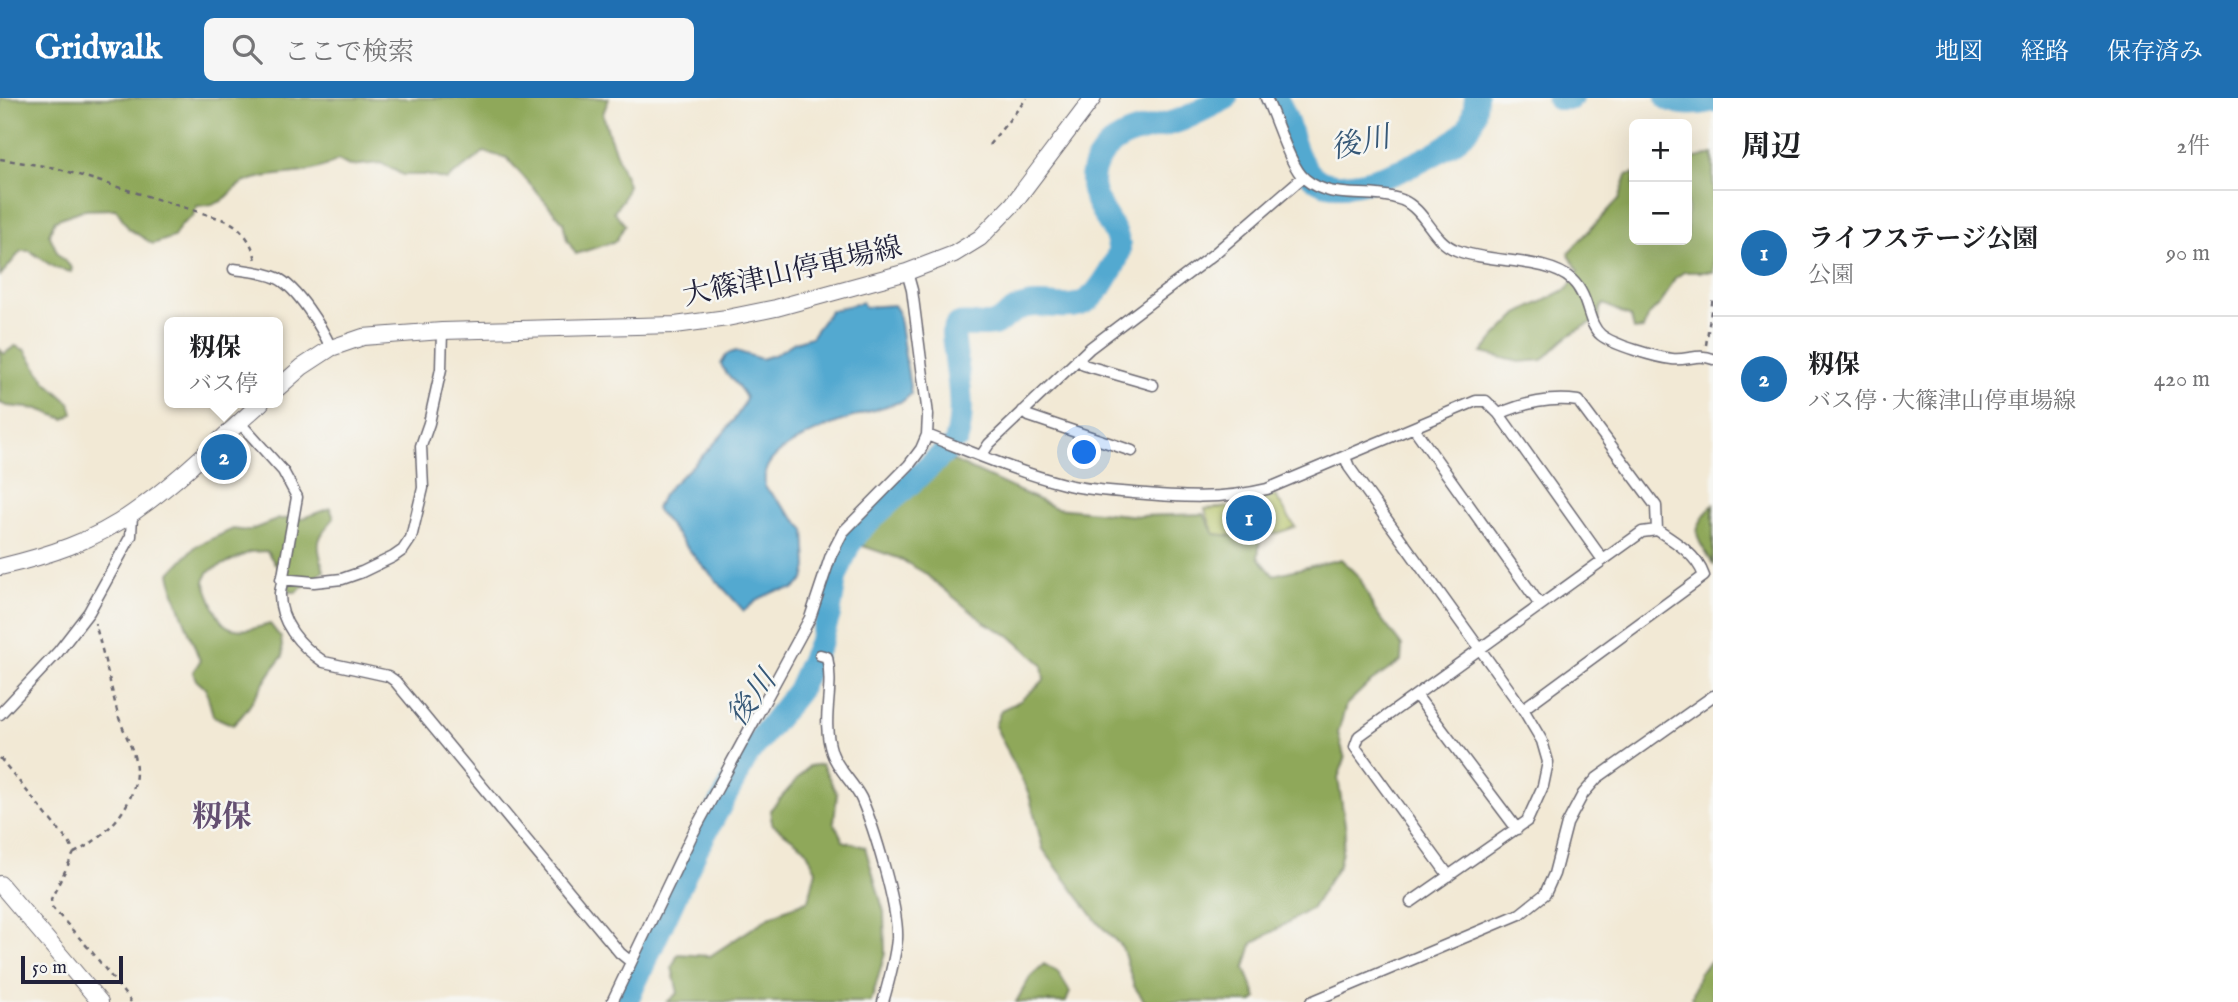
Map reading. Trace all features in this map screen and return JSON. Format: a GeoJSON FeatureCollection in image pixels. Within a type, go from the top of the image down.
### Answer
{"type":"FeatureCollection","features":[{"type":"Feature","properties":{"kind":"main road","name":"大篠津山停車場線"},"geometry":{"type":"LineString","coordinates":[[283,384],[331,348],[363,337],[442,331],[675,325],[727,318],[776,307],[907,272],[954,254],[980,238],[1013,204],[1093,98]]}},
{"type":"Feature","properties":{"kind":"main road"},"geometry":{"type":"LineString","coordinates":[[0,567],[41,557],[87,539],[132,514],[255,408]]}},
{"type":"Feature","properties":{"kind":"main road"},"geometry":{"type":"LineString","coordinates":[[0,884],[100,1002]]}},
{"type":"Feature","properties":{"kind":"street"},"geometry":{"type":"LineString","coordinates":[[1266,98],[1291,157],[1303,177],[1318,188],[1402,201],[1415,208],[1452,249],[1478,258],[1542,265],[1558,270],[1573,281],[1586,299],[1592,323],[1600,335],[1616,342],[1670,359],[1709,357]]}},
{"type":"Feature","properties":{"kind":"street"},"geometry":{"type":"LineString","coordinates":[[981,456],[989,444],[1078,358],[1214,254],[1303,177]]}},
{"type":"Feature","properties":{"kind":"street"},"geometry":{"type":"LineString","coordinates":[[234,269],[278,278],[288,286],[300,299],[331,348]]}},
{"type":"Feature","properties":{"kind":"street"},"geometry":{"type":"LineString","coordinates":[[612,1002],[692,835],[810,618],[831,555],[843,532],[909,466],[927,435],[929,415],[912,290],[907,272]]}},
{"type":"Feature","properties":{"kind":"street"},"geometry":{"type":"LineString","coordinates":[[281,579],[314,582],[342,579],[393,557],[403,550],[411,538],[423,488],[421,446],[441,369],[442,331]]}},
{"type":"Feature","properties":{"kind":"street"},"geometry":{"type":"LineString","coordinates":[[1078,358],[1084,365],[1153,385]]}},
{"type":"Feature","properties":{"kind":"street"},"geometry":{"type":"LineString","coordinates":[[1499,414],[1516,406],[1539,402],[1567,399],[1578,401],[1656,506],[1657,530]]}},
{"type":"Feature","properties":{"kind":"street"},"geometry":{"type":"LineString","coordinates":[[927,435],[1063,484],[1094,490],[1240,496],[1267,489],[1476,401],[1486,401],[1499,414],[1603,561]]}},
{"type":"Feature","properties":{"kind":"street"},"geometry":{"type":"LineString","coordinates":[[1023,411],[1029,416],[1132,451]]}},
{"type":"Feature","properties":{"kind":"street"},"geometry":{"type":"LineString","coordinates":[[239,422],[283,471],[297,497],[281,579],[279,604],[282,616],[297,638],[324,662],[395,681],[620,953],[631,962]]}},
{"type":"Feature","properties":{"kind":"street"},"geometry":{"type":"LineString","coordinates":[[1414,428],[1540,605]]}},
{"type":"Feature","properties":{"kind":"street"},"geometry":{"type":"LineString","coordinates":[[1345,457],[1349,467],[1523,709],[1542,741],[1548,762],[1538,799],[1527,821],[1411,902]]}},
{"type":"Feature","properties":{"kind":"street"},"geometry":{"type":"LineString","coordinates":[[0,713],[58,652],[89,612],[131,536],[132,514]]}},
{"type":"Feature","properties":{"kind":"street"},"geometry":{"type":"LineString","coordinates":[[1448,876],[1356,747],[1359,736],[1642,532],[1657,530],[1701,565],[1704,576],[1523,709]]}},
{"type":"Feature","properties":{"kind":"street"},"geometry":{"type":"LineString","coordinates":[[820,655],[827,657],[829,666],[831,684],[826,716],[833,755],[858,792],[866,810],[897,915],[895,949],[883,1002]]}},
{"type":"Feature","properties":{"kind":"street"},"geometry":{"type":"LineString","coordinates":[[1416,695],[1517,829]]}},
{"type":"Feature","properties":{"kind":"street"},"geometry":{"type":"LineString","coordinates":[[1311,1002],[1520,914],[1545,894],[1554,874],[1567,824],[1583,794],[1597,778],[1713,696]]}},
{"type":"Feature","properties":{"kind":"path"},"geometry":{"type":"LineString","coordinates":[[989,145],[1027,98]]}},
{"type":"Feature","properties":{"kind":"path"},"geometry":{"type":"LineString","coordinates":[[0,159],[56,168],[237,225],[254,252],[258,272]]}},
{"type":"Feature","properties":{"kind":"path"},"geometry":{"type":"LineString","coordinates":[[1709,357],[1706,335],[1713,297]]}},
{"type":"Feature","properties":{"kind":"path"},"geometry":{"type":"LineString","coordinates":[[89,612],[105,656],[121,726],[134,755],[137,772],[133,795],[128,804],[107,829],[84,849],[74,853],[51,899],[51,907],[92,952],[131,1002]]}},
{"type":"Feature","properties":{"kind":"path"},"geometry":{"type":"LineString","coordinates":[[0,758],[70,844],[74,853]]}},
{"type":"Feature","properties":{"kind":"green space"},"geometry":{"type":"Polygon","coordinates":[[[0,98],[609,98],[603,114],[628,185],[623,199],[614,211],[625,225],[616,241],[576,254],[567,240],[563,222],[507,158],[484,152],[447,180],[426,175],[403,175],[381,163],[349,166],[338,160],[313,170],[266,176],[243,183],[220,202],[197,206],[193,216],[181,225],[174,237],[153,244],[129,229],[116,209],[83,210],[55,220],[49,234],[58,254],[72,268],[71,272],[55,268],[30,251],[21,251],[0,276],[0,98]]]}},
{"type":"Feature","properties":{"kind":"green space"},"geometry":{"type":"Polygon","coordinates":[[[1713,154],[1713,272],[1684,272],[1675,278],[1662,302],[1649,315],[1643,329],[1634,330],[1631,317],[1604,304],[1600,309],[1599,321],[1568,336],[1543,360],[1519,362],[1482,353],[1518,314],[1567,289],[1579,272],[1568,253],[1619,199],[1627,175],[1629,245],[1692,245],[1692,159],[1713,154]]]}},
{"type":"Feature","properties":{"kind":"green space"},"geometry":{"type":"Polygon","coordinates":[[[15,346],[25,350],[46,382],[70,403],[73,413],[65,419],[38,409],[0,403],[0,349],[4,354],[15,346]]]}},
{"type":"Feature","properties":{"kind":"green space"},"geometry":{"type":"Polygon","coordinates":[[[954,461],[1056,508],[1139,516],[1204,514],[1214,534],[1260,539],[1258,557],[1273,575],[1341,559],[1360,578],[1374,609],[1402,646],[1401,661],[1368,684],[1346,705],[1338,733],[1345,759],[1338,778],[1346,831],[1339,865],[1312,908],[1252,944],[1245,968],[1257,998],[1252,1002],[1145,1002],[1134,986],[1122,947],[1098,923],[1043,849],[1029,794],[995,726],[1001,710],[1020,701],[1044,680],[1042,664],[1010,636],[984,622],[923,572],[898,558],[860,545],[864,531],[892,505],[938,466],[954,461]]]}},
{"type":"Feature","properties":{"kind":"green space"},"geometry":{"type":"Polygon","coordinates":[[[1275,495],[1295,527],[1260,539],[1214,534],[1205,509],[1231,507],[1275,495]]]}},
{"type":"Feature","properties":{"kind":"green space"},"geometry":{"type":"Polygon","coordinates":[[[1713,504],[1713,564],[1697,534],[1701,522],[1713,504]]]}},
{"type":"Feature","properties":{"kind":"green space"},"geometry":{"type":"Polygon","coordinates":[[[330,508],[334,518],[320,537],[319,543],[324,571],[296,592],[290,592],[284,574],[267,551],[250,552],[209,571],[204,581],[214,608],[225,624],[241,630],[270,624],[281,638],[283,656],[233,725],[213,716],[206,689],[196,680],[193,672],[200,661],[174,593],[170,573],[196,546],[233,529],[248,531],[279,519],[303,518],[330,508]]]}},
{"type":"Feature","properties":{"kind":"green space"},"geometry":{"type":"Polygon","coordinates":[[[822,764],[837,794],[834,822],[843,841],[865,847],[884,912],[885,953],[871,1002],[667,1002],[678,993],[672,967],[678,954],[710,956],[771,916],[809,900],[816,870],[805,848],[772,824],[770,810],[809,766],[822,764]]]}},
{"type":"Feature","properties":{"kind":"green space"},"geometry":{"type":"Polygon","coordinates":[[[1713,959],[1713,1002],[1695,1002],[1692,997],[1699,973],[1713,959]]]}},
{"type":"Feature","properties":{"kind":"green space"},"geometry":{"type":"Polygon","coordinates":[[[1044,964],[1058,972],[1070,992],[1066,1002],[1016,1002],[1030,977],[1044,964]]]}},
{"type":"Feature","properties":{"kind":"water"},"geometry":{"type":"Polygon","coordinates":[[[862,302],[865,307],[894,305],[898,311],[911,394],[903,401],[805,436],[773,458],[765,472],[765,487],[805,530],[807,567],[804,580],[794,589],[776,591],[760,598],[744,611],[656,509],[666,491],[714,444],[743,406],[746,398],[721,364],[727,354],[736,351],[761,359],[774,355],[795,342],[811,337],[830,311],[862,302]]]}},
{"type":"Feature","properties":{"kind":"waterway","name":"後川"},"geometry":{"type":"LineString","coordinates":[[957,438],[961,413],[953,334],[957,325],[994,324],[1022,307],[1073,306],[1092,297],[1106,279],[1119,250],[1118,240],[1092,186],[1098,160],[1106,150],[1125,136],[1183,119],[1226,98]]}},
{"type":"Feature","properties":{"kind":"waterway","name":"後川"},"geometry":{"type":"LineString","coordinates":[[1275,98],[1307,171],[1316,179],[1330,185],[1349,185],[1371,180],[1439,151],[1468,129],[1476,98]]}},
{"type":"Feature","properties":{"kind":"waterway","name":"後川"},"geometry":{"type":"LineString","coordinates":[[1558,98],[1571,98]]}},
{"type":"Feature","properties":{"kind":"waterway","name":"後川"},"geometry":{"type":"LineString","coordinates":[[1667,98],[1690,104],[1713,100]]}},
{"type":"Feature","properties":{"kind":"waterway","name":"後川"},"geometry":{"type":"LineString","coordinates":[[626,1002],[697,848],[748,754],[798,691],[821,640],[835,578],[848,546],[862,527],[946,451]]}},
{"type":"Feature","properties":{"kind":"place","name":"籾保"},"geometry":{"type":"Point","coordinates":[224,457]}},
{"type":"Feature","properties":{"kind":"place","name":"ライフステージ公園"},"geometry":{"type":"Point","coordinates":[1249,518]}},
{"type":"Feature","properties":{"kind":"district","name":"籾保"},"geometry":{"type":"Point","coordinates":[222,816]}}]}
